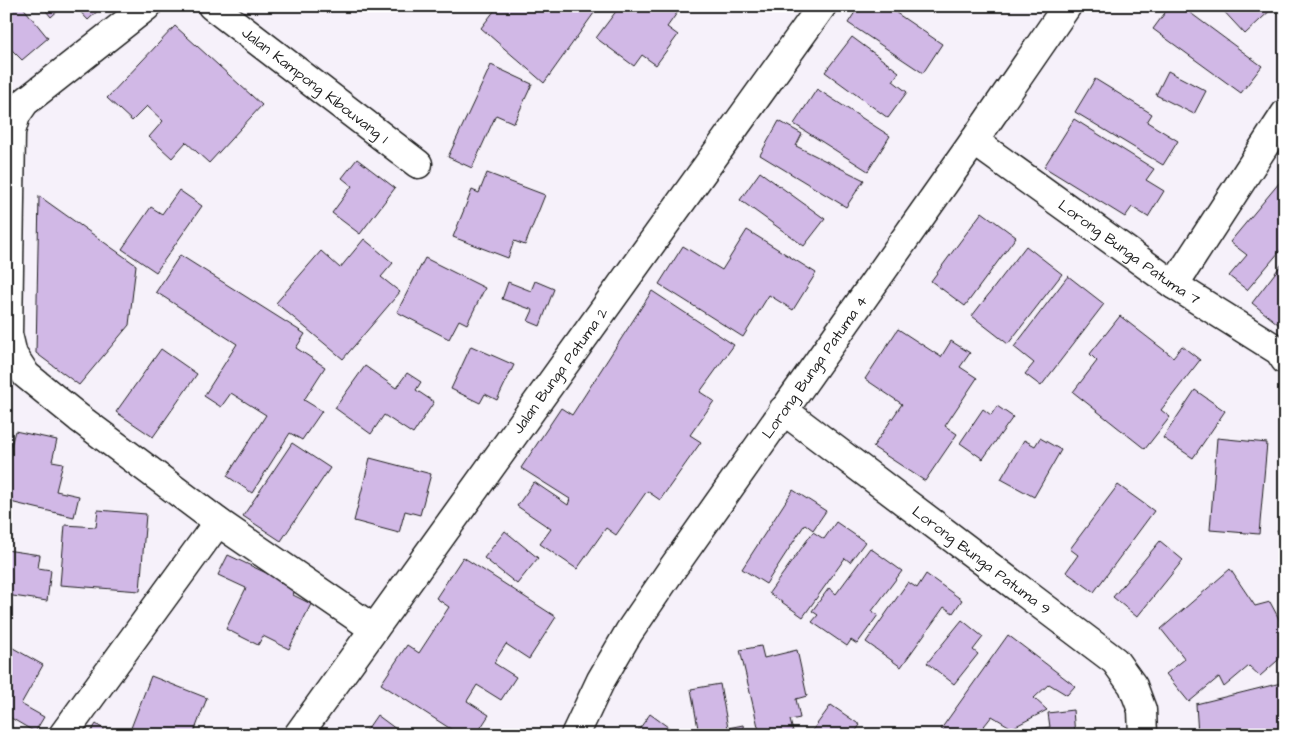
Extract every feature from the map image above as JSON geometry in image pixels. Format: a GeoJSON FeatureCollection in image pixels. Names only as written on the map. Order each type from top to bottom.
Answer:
{"type":"FeatureCollection","features":[{"type":"Feature","properties":{"kind":"street"},"geometry":{"type":"LineString","coordinates":[[147,6],[25,102],[16,115],[11,132],[8,334],[13,355],[26,374],[80,418],[218,522],[374,629]]}},
{"type":"Feature","properties":{"kind":"street","name":"Jalan Kampong Kibouvang 1"},"geometry":{"type":"LineString","coordinates":[[212,6],[418,164]]}},
{"type":"Feature","properties":{"kind":"street","name":"Jalan Bunga Patuma 2"},"geometry":{"type":"LineString","coordinates":[[298,735],[822,6]]}},
{"type":"Feature","properties":{"kind":"street","name":"Lorong Bunga Patuma 4"},"geometry":{"type":"LineString","coordinates":[[575,735],[601,680],[629,632],[1067,6]]}},
{"type":"Feature","properties":{"kind":"street"},"geometry":{"type":"LineString","coordinates":[[1174,285],[1285,114]]}},
{"type":"Feature","properties":{"kind":"street","name":"Lorong Bunga Patuma 7"},"geometry":{"type":"LineString","coordinates":[[974,141],[1174,285],[1279,351],[1285,360]]}},
{"type":"Feature","properties":{"kind":"street","name":"Lorong Bunga Patuma 9"},"geometry":{"type":"LineString","coordinates":[[783,410],[1115,661],[1133,686],[1142,710],[1143,735]]}},
{"type":"Feature","properties":{"kind":"street"},"geometry":{"type":"LineString","coordinates":[[63,735],[218,522]]}},
{"type":"Feature","properties":{"kind":"building"},"geometry":{"type":"Polygon","coordinates":[[[6,6],[22,6],[48,38],[22,60],[6,44],[6,6]]]}},
{"type":"Feature","properties":{"kind":"building"},"geometry":{"type":"Polygon","coordinates":[[[42,6],[63,6],[51,17],[42,6]]]}},
{"type":"Feature","properties":{"kind":"building"},"geometry":{"type":"Polygon","coordinates":[[[75,6],[103,6],[88,20],[75,6]]]}},
{"type":"Feature","properties":{"kind":"building"},"geometry":{"type":"Polygon","coordinates":[[[498,6],[599,6],[544,83],[481,28],[498,6]]]}},
{"type":"Feature","properties":{"kind":"building"},"geometry":{"type":"Polygon","coordinates":[[[620,6],[682,6],[667,27],[678,35],[656,65],[642,55],[634,66],[596,38],[620,6]]]}},
{"type":"Feature","properties":{"kind":"building"},"geometry":{"type":"Polygon","coordinates":[[[859,6],[890,6],[889,8],[942,44],[923,73],[848,23],[859,6]]]}},
{"type":"Feature","properties":{"kind":"building"},"geometry":{"type":"Polygon","coordinates":[[[1170,6],[1181,6],[1262,66],[1241,93],[1153,29],[1170,6]]]}},
{"type":"Feature","properties":{"kind":"building"},"geometry":{"type":"Polygon","coordinates":[[[1219,6],[1275,6],[1245,34],[1219,6]]]}},
{"type":"Feature","properties":{"kind":"building"},"geometry":{"type":"Polygon","coordinates":[[[175,26],[262,105],[209,163],[186,142],[172,158],[149,137],[163,121],[147,106],[132,121],[107,98],[175,26]]]}},
{"type":"Feature","properties":{"kind":"building"},"geometry":{"type":"Polygon","coordinates":[[[852,37],[899,72],[893,81],[907,92],[888,118],[825,72],[852,37]]]}},
{"type":"Feature","properties":{"kind":"building"},"geometry":{"type":"Polygon","coordinates":[[[491,65],[532,84],[514,123],[496,115],[472,168],[448,157],[491,65]]]}},
{"type":"Feature","properties":{"kind":"building"},"geometry":{"type":"Polygon","coordinates":[[[1168,71],[1206,91],[1194,114],[1156,95],[1168,71]]]}},
{"type":"Feature","properties":{"kind":"building"},"geometry":{"type":"Polygon","coordinates":[[[1095,79],[1152,114],[1147,122],[1178,141],[1163,165],[1075,112],[1095,79]]]}},
{"type":"Feature","properties":{"kind":"building"},"geometry":{"type":"Polygon","coordinates":[[[817,89],[890,136],[868,171],[794,124],[817,89]]]}},
{"type":"Feature","properties":{"kind":"building"},"geometry":{"type":"Polygon","coordinates":[[[1074,119],[1154,169],[1146,180],[1164,191],[1148,217],[1132,207],[1125,217],[1044,167],[1074,119]]]}},
{"type":"Feature","properties":{"kind":"building"},"geometry":{"type":"Polygon","coordinates":[[[779,121],[802,134],[796,146],[864,180],[846,207],[760,155],[779,121]]]}},
{"type":"Feature","properties":{"kind":"building"},"geometry":{"type":"Polygon","coordinates":[[[357,159],[395,188],[360,234],[332,213],[352,186],[342,178],[357,159]]]}},
{"type":"Feature","properties":{"kind":"building"},"geometry":{"type":"Polygon","coordinates":[[[760,172],[825,219],[804,246],[740,200],[760,172]]]}},
{"type":"Feature","properties":{"kind":"building"},"geometry":{"type":"Polygon","coordinates":[[[487,173],[545,195],[525,245],[514,241],[508,258],[453,237],[472,190],[479,193],[487,173]]]}},
{"type":"Feature","properties":{"kind":"building"},"geometry":{"type":"Polygon","coordinates":[[[1285,176],[1285,245],[1247,290],[1229,276],[1247,255],[1230,242],[1285,176]]]}},
{"type":"Feature","properties":{"kind":"building"},"geometry":{"type":"Polygon","coordinates":[[[179,190],[202,206],[156,272],[122,249],[151,207],[162,214],[179,190]]]}},
{"type":"Feature","properties":{"kind":"building"},"geometry":{"type":"Polygon","coordinates":[[[39,196],[136,265],[129,325],[79,385],[36,353],[39,196]]]}},
{"type":"Feature","properties":{"kind":"building"},"geometry":{"type":"Polygon","coordinates":[[[982,212],[1016,237],[965,306],[931,281],[982,212]]]}},
{"type":"Feature","properties":{"kind":"building"},"geometry":{"type":"Polygon","coordinates":[[[747,230],[816,273],[793,310],[769,295],[743,337],[659,284],[683,246],[722,270],[747,230]]]}},
{"type":"Feature","properties":{"kind":"building"},"geometry":{"type":"Polygon","coordinates":[[[364,239],[393,263],[381,277],[400,292],[343,359],[276,303],[321,251],[340,268],[364,239]]]}},
{"type":"Feature","properties":{"kind":"building"},"geometry":{"type":"Polygon","coordinates":[[[1026,246],[1062,274],[1008,344],[972,316],[1026,246]]]}},
{"type":"Feature","properties":{"kind":"building"},"geometry":{"type":"Polygon","coordinates":[[[180,255],[305,334],[296,348],[325,367],[304,400],[322,411],[302,440],[290,433],[252,493],[227,476],[266,415],[231,393],[221,407],[204,396],[237,344],[156,292],[180,255]]]}},
{"type":"Feature","properties":{"kind":"building"},"geometry":{"type":"Polygon","coordinates":[[[425,258],[485,288],[467,324],[459,320],[449,339],[397,312],[425,258]]]}},
{"type":"Feature","properties":{"kind":"building"},"geometry":{"type":"Polygon","coordinates":[[[1285,260],[1285,326],[1283,328],[1252,303],[1285,260]]]}},
{"type":"Feature","properties":{"kind":"building"},"geometry":{"type":"Polygon","coordinates":[[[1068,276],[1104,304],[1041,386],[1025,374],[1034,363],[1014,347],[1068,276]]]}},
{"type":"Feature","properties":{"kind":"building"},"geometry":{"type":"Polygon","coordinates":[[[535,281],[554,289],[540,326],[528,321],[533,310],[502,299],[508,282],[531,291],[535,281]]]}},
{"type":"Feature","properties":{"kind":"building"},"geometry":{"type":"Polygon","coordinates":[[[652,291],[734,345],[700,392],[714,401],[690,435],[701,442],[660,500],[647,491],[616,535],[606,528],[577,569],[540,544],[551,529],[517,506],[534,482],[568,505],[570,499],[521,468],[561,408],[572,415],[652,291]]]}},
{"type":"Feature","properties":{"kind":"building"},"geometry":{"type":"Polygon","coordinates":[[[1120,316],[1173,357],[1182,346],[1200,360],[1161,410],[1170,417],[1145,449],[1073,392],[1097,361],[1090,354],[1120,316]]]}},
{"type":"Feature","properties":{"kind":"building"},"geometry":{"type":"Polygon","coordinates":[[[898,329],[941,357],[951,341],[970,353],[960,367],[977,378],[945,426],[957,434],[925,481],[873,447],[902,404],[865,379],[898,329]]]}},
{"type":"Feature","properties":{"kind":"building"},"geometry":{"type":"Polygon","coordinates":[[[471,346],[514,365],[497,400],[485,394],[480,403],[451,389],[471,346]]]}},
{"type":"Feature","properties":{"kind":"building"},"geometry":{"type":"Polygon","coordinates":[[[161,349],[197,374],[153,437],[116,412],[161,349]]]}},
{"type":"Feature","properties":{"kind":"building"},"geometry":{"type":"Polygon","coordinates":[[[365,366],[396,388],[407,373],[421,382],[416,390],[434,402],[413,434],[384,415],[371,434],[335,408],[365,366]]]}},
{"type":"Feature","properties":{"kind":"building"},"geometry":{"type":"Polygon","coordinates":[[[1195,390],[1225,411],[1193,458],[1163,438],[1195,390]]]}},
{"type":"Feature","properties":{"kind":"building"},"geometry":{"type":"Polygon","coordinates":[[[997,406],[1013,417],[983,459],[960,443],[983,409],[991,415],[997,406]]]}},
{"type":"Feature","properties":{"kind":"building"},"geometry":{"type":"Polygon","coordinates":[[[15,431],[57,440],[52,461],[63,463],[56,491],[79,496],[74,517],[6,501],[6,463],[15,431]]]}},
{"type":"Feature","properties":{"kind":"building"},"geometry":{"type":"Polygon","coordinates":[[[1040,438],[1061,450],[1034,497],[1001,479],[1024,440],[1035,446],[1040,438]]]}},
{"type":"Feature","properties":{"kind":"building"},"geometry":{"type":"Polygon","coordinates":[[[1217,438],[1267,443],[1259,534],[1210,530],[1217,438]]]}},
{"type":"Feature","properties":{"kind":"building"},"geometry":{"type":"Polygon","coordinates":[[[292,443],[330,468],[281,541],[243,516],[292,443]]]}},
{"type":"Feature","properties":{"kind":"building"},"geometry":{"type":"Polygon","coordinates":[[[370,458],[431,474],[420,515],[405,511],[399,533],[354,521],[370,458]]]}},
{"type":"Feature","properties":{"kind":"building"},"geometry":{"type":"Polygon","coordinates":[[[1118,485],[1154,511],[1094,592],[1066,572],[1078,555],[1070,549],[1118,485]]]}},
{"type":"Feature","properties":{"kind":"building"},"geometry":{"type":"Polygon","coordinates":[[[793,490],[826,511],[813,530],[805,524],[766,584],[742,569],[793,490]]]}},
{"type":"Feature","properties":{"kind":"building"},"geometry":{"type":"Polygon","coordinates":[[[98,510],[146,514],[140,591],[60,585],[65,525],[96,527],[98,510]]]}},
{"type":"Feature","properties":{"kind":"building"},"geometry":{"type":"Polygon","coordinates":[[[836,522],[865,542],[850,562],[845,558],[803,617],[769,593],[813,532],[824,539],[836,522]]]}},
{"type":"Feature","properties":{"kind":"building"},"geometry":{"type":"Polygon","coordinates":[[[1285,527],[1285,551],[1277,530],[1285,527]]]}},
{"type":"Feature","properties":{"kind":"building"},"geometry":{"type":"Polygon","coordinates":[[[505,531],[538,558],[517,584],[484,558],[505,531]]]}},
{"type":"Feature","properties":{"kind":"building"},"geometry":{"type":"Polygon","coordinates":[[[1160,541],[1183,560],[1137,617],[1113,597],[1160,541]]]}},
{"type":"Feature","properties":{"kind":"building"},"geometry":{"type":"Polygon","coordinates":[[[870,548],[902,571],[872,611],[878,615],[857,644],[851,640],[847,646],[812,622],[818,615],[812,611],[829,588],[836,594],[870,548]]]}},
{"type":"Feature","properties":{"kind":"building"},"geometry":{"type":"Polygon","coordinates":[[[6,550],[40,555],[38,568],[51,570],[47,601],[6,595],[6,550]]]}},
{"type":"Feature","properties":{"kind":"building"},"geometry":{"type":"Polygon","coordinates":[[[228,555],[296,587],[293,595],[311,604],[289,649],[263,636],[258,645],[226,629],[246,588],[218,575],[228,555]]]}},
{"type":"Feature","properties":{"kind":"building"},"geometry":{"type":"Polygon","coordinates":[[[463,557],[556,617],[529,659],[506,644],[494,663],[516,677],[501,700],[477,685],[467,701],[489,715],[476,735],[460,735],[381,684],[407,645],[419,653],[449,607],[436,598],[463,557]]]}},
{"type":"Feature","properties":{"kind":"building"},"geometry":{"type":"Polygon","coordinates":[[[1230,569],[1255,606],[1270,602],[1285,630],[1285,654],[1260,676],[1249,666],[1224,687],[1219,677],[1189,702],[1166,674],[1185,659],[1161,629],[1230,569]]]}},
{"type":"Feature","properties":{"kind":"building"},"geometry":{"type":"Polygon","coordinates":[[[926,574],[962,600],[953,613],[944,607],[901,667],[866,642],[908,582],[917,588],[926,574]]]}},
{"type":"Feature","properties":{"kind":"building"},"geometry":{"type":"Polygon","coordinates":[[[962,620],[983,637],[973,650],[978,654],[954,684],[927,663],[962,620]]]}},
{"type":"Feature","properties":{"kind":"building"},"geometry":{"type":"Polygon","coordinates":[[[1008,635],[1075,686],[1067,695],[1049,684],[1034,698],[1047,710],[1012,728],[992,716],[977,735],[953,735],[941,729],[1008,635]]]}},
{"type":"Feature","properties":{"kind":"building"},"geometry":{"type":"Polygon","coordinates":[[[6,644],[43,665],[21,704],[44,717],[35,732],[6,715],[6,644]]]}},
{"type":"Feature","properties":{"kind":"building"},"geometry":{"type":"Polygon","coordinates":[[[761,646],[764,658],[797,650],[807,696],[796,699],[800,718],[790,720],[794,735],[760,735],[740,650],[761,646]]]}},
{"type":"Feature","properties":{"kind":"building"},"geometry":{"type":"Polygon","coordinates":[[[151,676],[207,698],[193,735],[148,735],[131,728],[151,676]]]}},
{"type":"Feature","properties":{"kind":"building"},"geometry":{"type":"Polygon","coordinates":[[[1285,682],[1285,735],[1198,735],[1196,704],[1285,682]]]}},
{"type":"Feature","properties":{"kind":"building"},"geometry":{"type":"Polygon","coordinates":[[[720,684],[728,728],[743,725],[745,735],[716,735],[716,731],[699,734],[691,689],[720,684]]]}},
{"type":"Feature","properties":{"kind":"building"},"geometry":{"type":"Polygon","coordinates":[[[831,705],[860,725],[853,735],[809,735],[831,705]]]}},
{"type":"Feature","properties":{"kind":"building"},"geometry":{"type":"Polygon","coordinates":[[[1073,710],[1075,735],[1028,735],[1028,730],[1050,727],[1048,713],[1073,710]]]}},
{"type":"Feature","properties":{"kind":"building"},"geometry":{"type":"Polygon","coordinates":[[[650,714],[679,735],[635,735],[650,714]]]}},
{"type":"Feature","properties":{"kind":"building"},"geometry":{"type":"Polygon","coordinates":[[[377,715],[404,735],[371,735],[366,731],[377,715]]]}},
{"type":"Feature","properties":{"kind":"building"},"geometry":{"type":"Polygon","coordinates":[[[96,724],[112,735],[89,735],[96,724]]]}}]}
